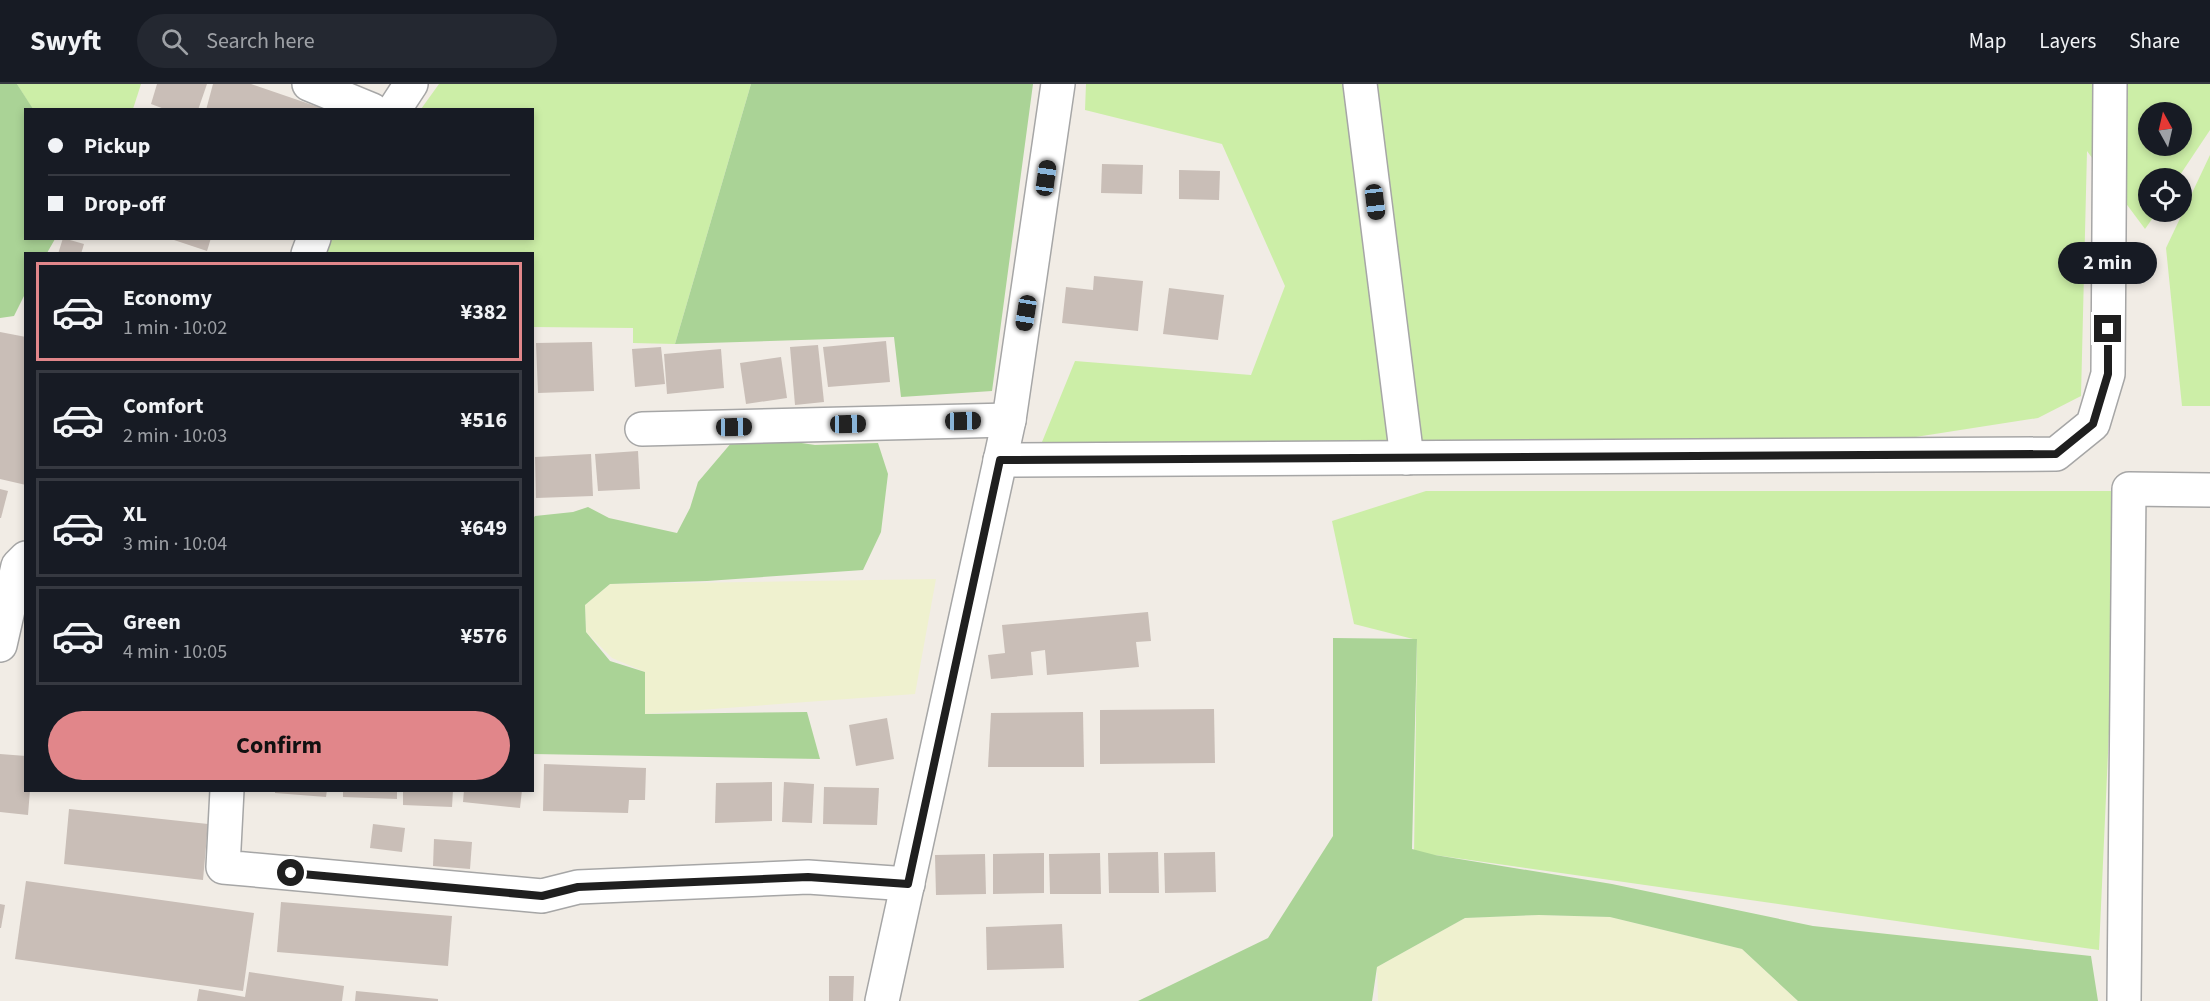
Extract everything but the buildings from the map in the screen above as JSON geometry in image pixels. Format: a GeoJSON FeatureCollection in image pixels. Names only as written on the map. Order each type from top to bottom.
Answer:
{"type":"FeatureCollection","features":[{"type":"Feature","properties":{"kind":"street"},"geometry":{"type":"LineString","coordinates":[[309,84],[367,108]]}},
{"type":"Feature","properties":{"kind":"street"},"geometry":{"type":"LineString","coordinates":[[395,108],[411,84]]}},
{"type":"Feature","properties":{"kind":"street"},"geometry":{"type":"LineString","coordinates":[[882,1001],[1009,420],[1036,249],[1058,84]]}},
{"type":"Feature","properties":{"kind":"street"},"geometry":{"type":"LineString","coordinates":[[1360,84],[1407,458]]}},
{"type":"Feature","properties":{"kind":"street"},"geometry":{"type":"LineString","coordinates":[[1000,460],[2056,454],[2093,424],[2108,374],[2110,84]]}},
{"type":"Feature","properties":{"kind":"street"},"geometry":{"type":"LineString","coordinates":[[642,429],[1009,420]]}},
{"type":"Feature","properties":{"kind":"street"},"geometry":{"type":"LineString","coordinates":[[2124,1001],[2129,489],[2210,490]]}},
{"type":"Feature","properties":{"kind":"street"},"geometry":{"type":"LineString","coordinates":[[0,645],[18,566],[24,560]]}},
{"type":"Feature","properties":{"kind":"street"},"geometry":{"type":"LineString","coordinates":[[227,792],[223,867],[542,896],[578,887],[808,877],[908,884]]}},
{"type":"Feature","properties":{"kind":"green space"},"geometry":{"type":"Polygon","coordinates":[[[0,84],[17,84],[32,108],[24,108],[24,240],[54,240],[48,252],[24,252],[24,296],[14,316],[0,318],[0,84]]]}},
{"type":"Feature","properties":{"kind":"green space"},"geometry":{"type":"Polygon","coordinates":[[[17,84],[141,84],[133,108],[32,108],[17,84]]]}},
{"type":"Feature","properties":{"kind":"green space"},"geometry":{"type":"Polygon","coordinates":[[[439,84],[751,84],[675,344],[633,343],[633,328],[534,327],[534,252],[323,252],[331,240],[534,240],[534,108],[422,108],[439,84]]]}},
{"type":"Feature","properties":{"kind":"green space"},"geometry":{"type":"Polygon","coordinates":[[[751,84],[1033,84],[992,391],[901,397],[894,337],[675,344],[751,84]]]}},
{"type":"Feature","properties":{"kind":"green space"},"geometry":{"type":"Polygon","coordinates":[[[1086,84],[2210,84],[2210,130],[2185,168],[2138,168],[2138,220],[2087,151],[2081,396],[2038,418],[1877,443],[1042,442],[1075,361],[1251,375],[1285,286],[1222,144],[1085,110],[1086,84]]]}},
{"type":"Feature","properties":{"kind":"green space"},"geometry":{"type":"Polygon","coordinates":[[[2210,155],[2210,406],[2182,406],[2166,248],[2178,222],[2192,222],[2192,193],[2210,155]]]}},
{"type":"Feature","properties":{"kind":"green space"},"geometry":{"type":"Polygon","coordinates":[[[2140,222],[2150,222],[2145,229],[2140,222]]]}},
{"type":"Feature","properties":{"kind":"green space"},"geometry":{"type":"Polygon","coordinates":[[[775,439],[815,445],[878,443],[888,474],[881,532],[863,570],[707,581],[610,584],[585,605],[586,632],[610,661],[645,672],[645,714],[807,712],[820,759],[534,754],[534,517],[573,512],[588,507],[609,518],[677,533],[690,508],[698,482],[732,442],[775,439]]]}},
{"type":"Feature","properties":{"kind":"green space"},"geometry":{"type":"Polygon","coordinates":[[[1426,491],[2120,491],[2099,950],[1435,855],[1414,855],[1417,640],[1354,624],[1332,521],[1426,491]]]}},
{"type":"Feature","properties":{"kind":"green space"},"geometry":{"type":"Polygon","coordinates":[[[936,579],[915,694],[645,714],[645,672],[612,658],[586,632],[585,605],[610,584],[936,579]]]}},
{"type":"Feature","properties":{"kind":"green space"},"geometry":{"type":"Polygon","coordinates":[[[1333,638],[1417,639],[1412,849],[1435,855],[1612,884],[1813,926],[2091,956],[2098,1001],[1798,1001],[1742,949],[1610,917],[1539,915],[1465,918],[1377,967],[1372,1001],[1138,1001],[1268,938],[1333,836],[1333,638]]]}},
{"type":"Feature","properties":{"kind":"green space"},"geometry":{"type":"Polygon","coordinates":[[[1539,915],[1610,917],[1742,949],[1798,1001],[1378,1001],[1377,967],[1465,918],[1539,915]]]}},
{"type":"Feature","properties":{"kind":"route"},"geometry":{"type":"LineString","coordinates":[[291,873],[542,896],[578,887],[808,877],[908,884],[1000,460],[2056,454],[2093,424],[2108,374],[2108,329]]}}]}
